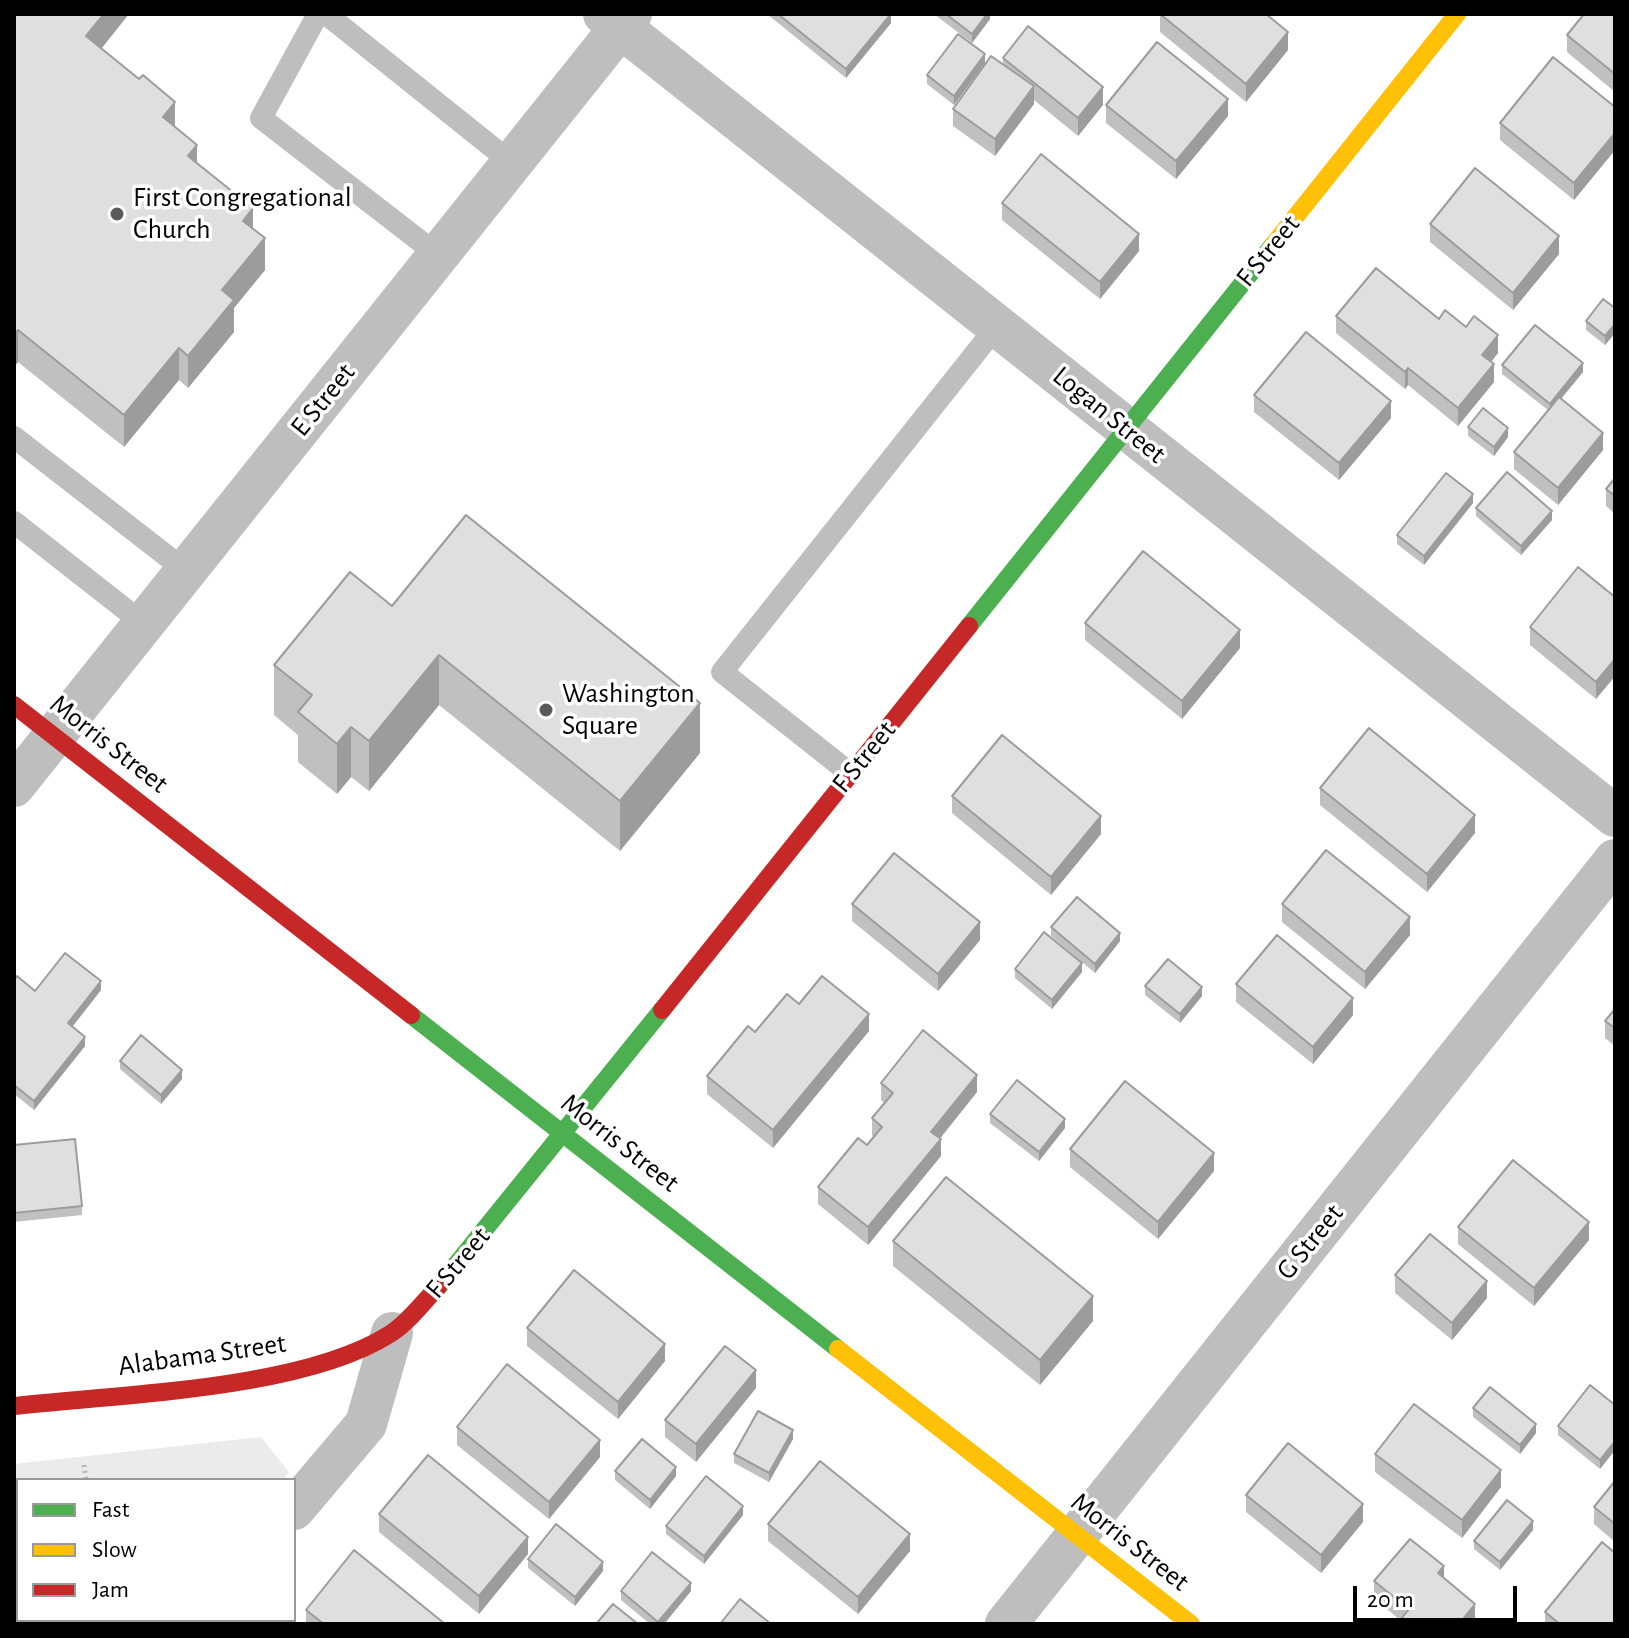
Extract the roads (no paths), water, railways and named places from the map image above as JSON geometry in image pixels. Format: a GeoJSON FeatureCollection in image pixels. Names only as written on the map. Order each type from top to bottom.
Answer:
{"type":"FeatureCollection","features":[{"type":"Feature","properties":{"kind":"street","name":"F Street"},"geometry":{"type":"LineString","coordinates":[[392,1333],[416,1313],[452,1273],[1457,14]]}},
{"type":"Feature","properties":{"kind":"street","name":"E Street"},"geometry":{"type":"LineString","coordinates":[[14,786],[512,163],[619,18]]}},
{"type":"Feature","properties":{"kind":"street","name":"Logan Street"},"geometry":{"type":"LineString","coordinates":[[619,18],[997,326],[1615,816]]}},
{"type":"Feature","properties":{"kind":"street","name":"Morris Street"},"geometry":{"type":"LineString","coordinates":[[14,705],[1191,1624]]}},
{"type":"Feature","properties":{"kind":"street","name":"G Street"},"geometry":{"type":"LineString","coordinates":[[1006,1624],[1615,860]]}},
{"type":"Feature","properties":{"kind":"street","name":"Alabama Street"},"geometry":{"type":"LineString","coordinates":[[14,1406],[213,1384],[303,1369],[368,1348],[392,1333]]}},
{"type":"Feature","properties":{"kind":"street"},"geometry":{"type":"LineString","coordinates":[[296,1507],[366,1424],[392,1333]]}},
{"type":"Feature","properties":{"kind":"lane"},"geometry":{"type":"LineString","coordinates":[[318,14],[261,118],[438,255]]}},
{"type":"Feature","properties":{"kind":"lane"},"geometry":{"type":"LineString","coordinates":[[326,14],[512,163]]}},
{"type":"Feature","properties":{"kind":"lane"},"geometry":{"type":"LineString","coordinates":[[851,774],[722,672],[997,326]]}},
{"type":"Feature","properties":{"kind":"lane"},"geometry":{"type":"LineString","coordinates":[[14,437],[186,571]]}},
{"type":"Feature","properties":{"kind":"lane"},"geometry":{"type":"LineString","coordinates":[[14,522],[144,624]]}},
{"type":"Feature","properties":{"kind":"place","name":"First Congregational Church"},"geometry":{"type":"Point","coordinates":[117,214]}},
{"type":"Feature","properties":{"kind":"place","name":"Washington Square"},"geometry":{"type":"Point","coordinates":[546,710]}}]}
